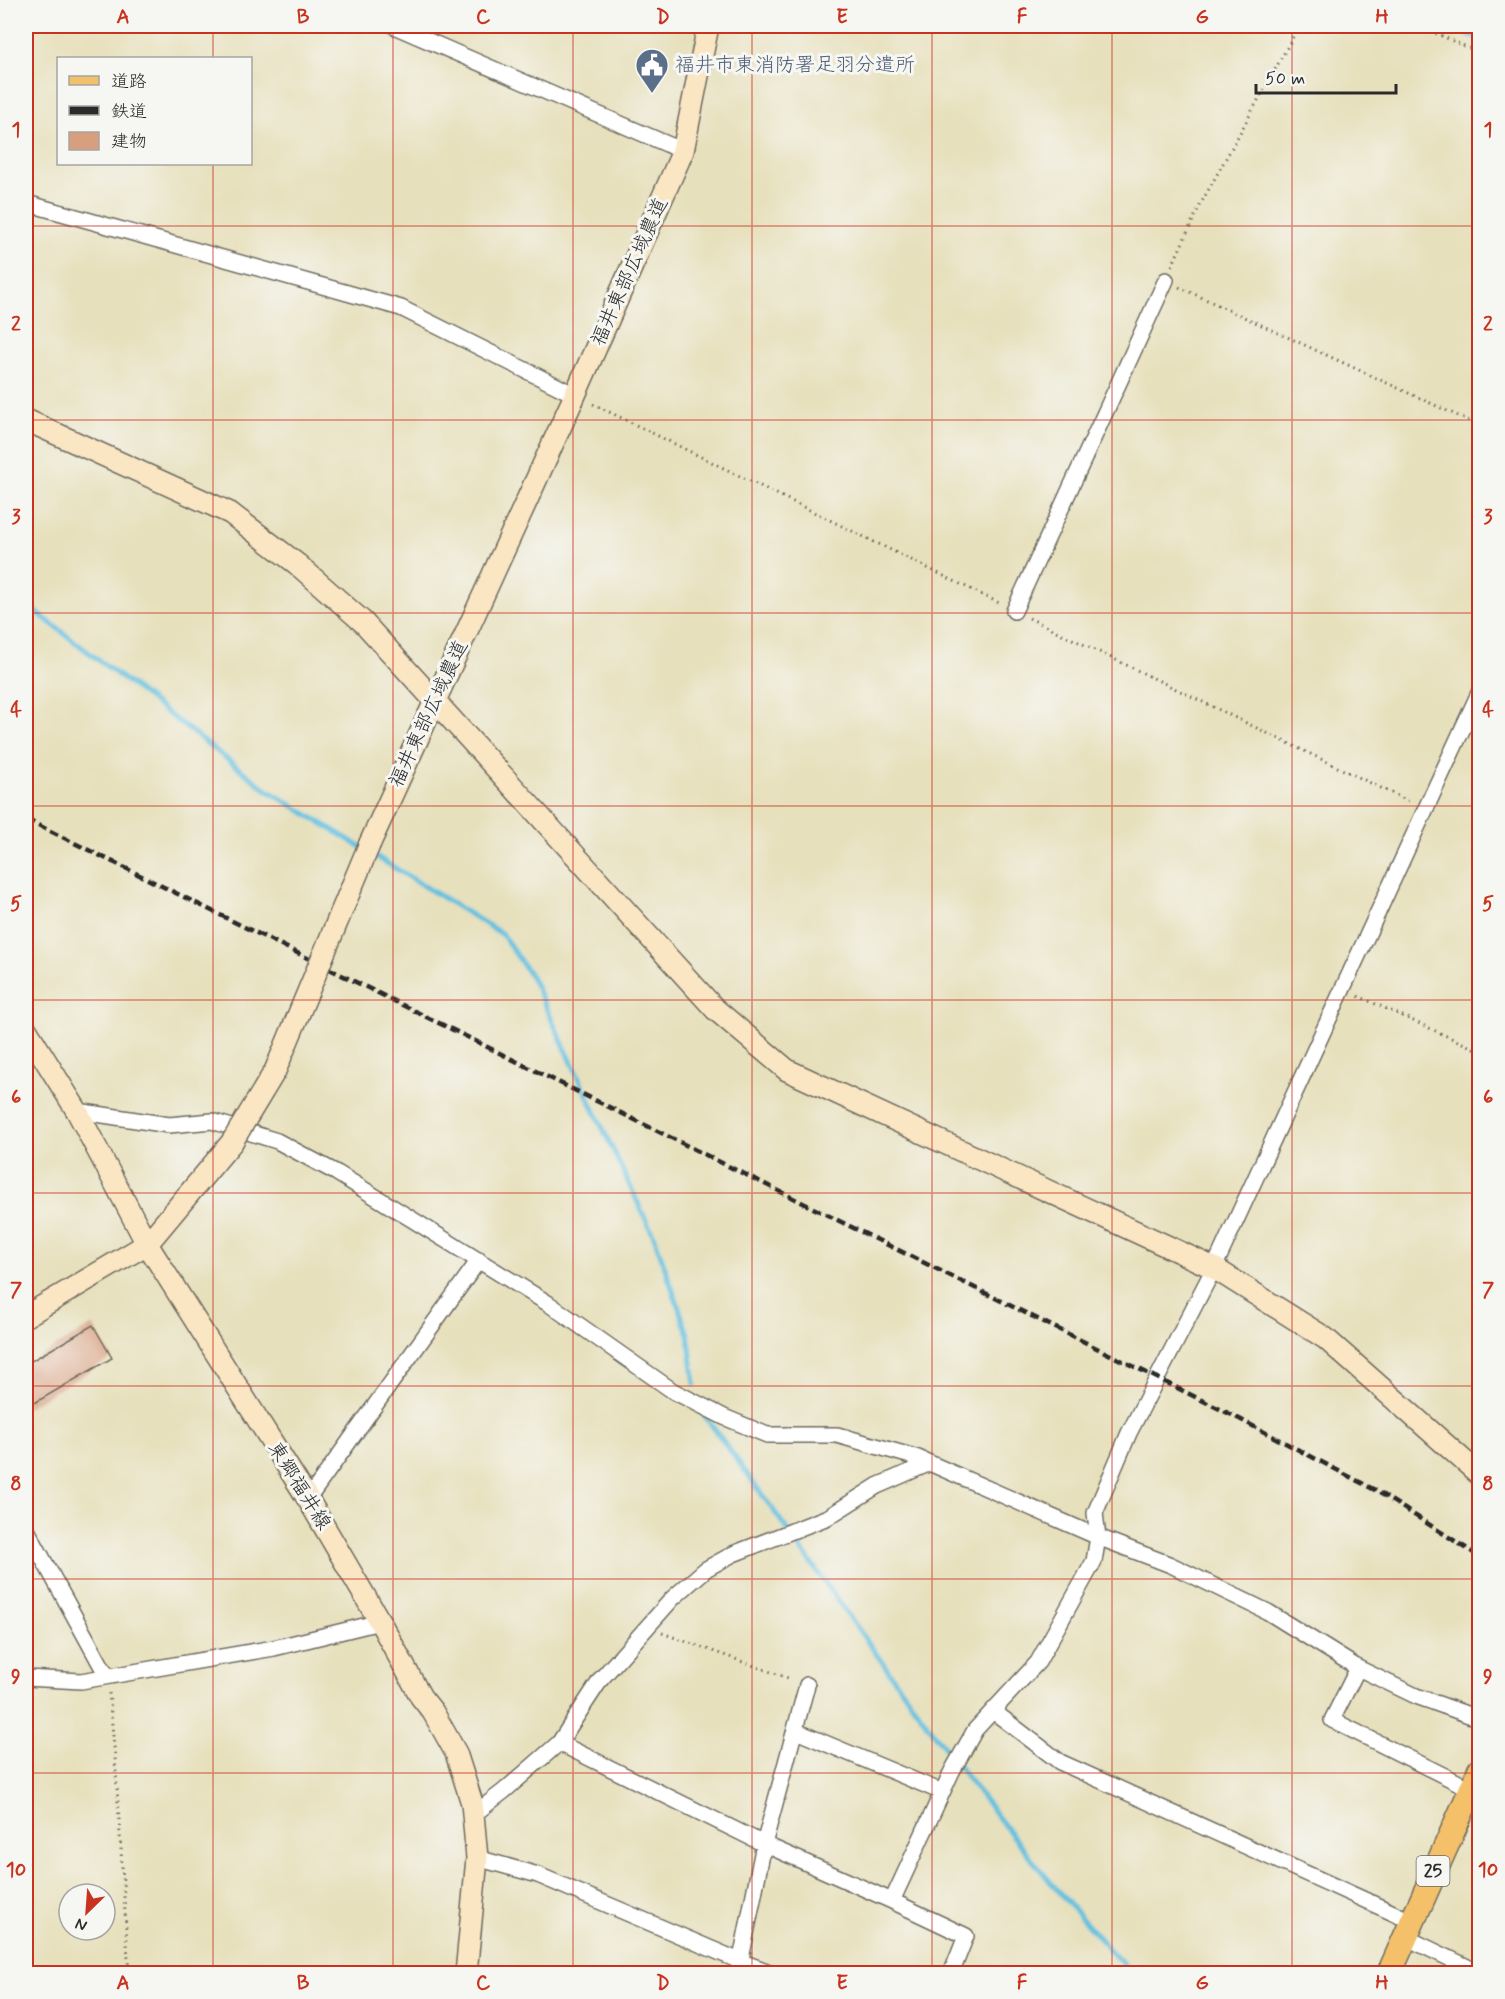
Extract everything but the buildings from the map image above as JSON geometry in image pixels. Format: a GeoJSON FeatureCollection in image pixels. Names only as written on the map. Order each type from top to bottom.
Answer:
{"type":"FeatureCollection","features":[{"type":"Feature","properties":{"kind":"main road","name":"25"},"geometry":{"type":"LineString","coordinates":[[1389,1974],[1475,1780]]}},
{"type":"Feature","properties":{"kind":"street"},"geometry":{"type":"LineString","coordinates":[[394,26],[683,151]]}},
{"type":"Feature","properties":{"kind":"street","name":"福井東部広域農道"},"geometry":{"type":"LineString","coordinates":[[26,1316],[147,1244],[232,1142],[275,1071],[370,843],[575,395],[683,151],[708,26]]}},
{"type":"Feature","properties":{"kind":"street"},"geometry":{"type":"LineString","coordinates":[[26,203],[401,308],[575,395]]}},
{"type":"Feature","properties":{"kind":"street"},"geometry":{"type":"LineString","coordinates":[[1014,610],[1166,280]]}},
{"type":"Feature","properties":{"kind":"street"},"geometry":{"type":"LineString","coordinates":[[26,420],[230,513],[297,564],[363,622],[715,1009],[788,1070],[1214,1268],[1326,1338],[1479,1475]]}},
{"type":"Feature","properties":{"kind":"street"},"geometry":{"type":"LineString","coordinates":[[892,1900],[942,1792],[975,1730],[1038,1662],[1094,1561],[1098,1537],[1095,1513],[1121,1453],[1214,1268],[1479,691]]}},
{"type":"Feature","properties":{"kind":"street","name":"東郷福井線"},"geometry":{"type":"LineString","coordinates":[[26,1029],[77,1111],[147,1244],[308,1499],[456,1754],[472,1803],[477,1858],[466,1974]]}},
{"type":"Feature","properties":{"kind":"street"},"geometry":{"type":"LineString","coordinates":[[77,1111],[169,1125],[212,1121],[277,1141],[337,1173],[479,1260],[549,1304],[673,1391],[724,1417],[767,1435],[837,1435],[930,1463],[1098,1537],[1171,1565],[1268,1612],[1358,1668],[1416,1696],[1479,1719]]}},
{"type":"Feature","properties":{"kind":"street"},"geometry":{"type":"LineString","coordinates":[[308,1499],[479,1260]]}},
{"type":"Feature","properties":{"kind":"street"},"geometry":{"type":"LineString","coordinates":[[473,1815],[559,1743],[601,1679],[673,1598],[706,1569],[733,1554],[828,1517],[877,1486],[930,1463]]}},
{"type":"Feature","properties":{"kind":"street"},"geometry":{"type":"LineString","coordinates":[[26,1528],[107,1676]]}},
{"type":"Feature","properties":{"kind":"street"},"geometry":{"type":"LineString","coordinates":[[26,1678],[81,1681],[274,1648],[380,1622]]}},
{"type":"Feature","properties":{"kind":"street"},"geometry":{"type":"LineString","coordinates":[[1358,1668],[1332,1720],[1475,1780]]}},
{"type":"Feature","properties":{"kind":"street"},"geometry":{"type":"LineString","coordinates":[[740,1968],[764,1844],[807,1685]]}},
{"type":"Feature","properties":{"kind":"street"},"geometry":{"type":"LineString","coordinates":[[993,1711],[1060,1762],[1408,1929],[1479,1973]]}},
{"type":"Feature","properties":{"kind":"street"},"geometry":{"type":"LineString","coordinates":[[796,1731],[942,1792]]}},
{"type":"Feature","properties":{"kind":"street"},"geometry":{"type":"LineString","coordinates":[[559,1743],[764,1844],[892,1900],[966,1936],[951,1974]]}},
{"type":"Feature","properties":{"kind":"street"},"geometry":{"type":"LineString","coordinates":[[477,1858],[538,1875],[740,1968],[775,1974]]}},
{"type":"Feature","properties":{"kind":"path"},"geometry":{"type":"LineString","coordinates":[[1299,26],[1199,207],[1166,280],[1479,426]]}},
{"type":"Feature","properties":{"kind":"path"},"geometry":{"type":"LineString","coordinates":[[1419,26],[1479,53]]}},
{"type":"Feature","properties":{"kind":"path"},"geometry":{"type":"LineString","coordinates":[[1343,989],[1479,1051]]}},
{"type":"Feature","properties":{"kind":"path"},"geometry":{"type":"LineString","coordinates":[[648,1628],[807,1685]]}},
{"type":"Feature","properties":{"kind":"path"},"geometry":{"type":"LineString","coordinates":[[107,1676],[115,1757],[129,1974]]}},
{"type":"Feature","properties":{"kind":"waterway"},"geometry":{"type":"LineString","coordinates":[[1447,26],[1480,39]]}},
{"type":"Feature","properties":{"kind":"waterway"},"geometry":{"type":"LineString","coordinates":[[26,604],[267,790],[364,849]]}},
{"type":"Feature","properties":{"kind":"waterway"},"geometry":{"type":"LineString","coordinates":[[372,854],[502,934],[532,978],[655,1239],[688,1334],[695,1384]]}},
{"type":"Feature","properties":{"kind":"waterway"},"geometry":{"type":"LineString","coordinates":[[701,1411],[962,1770],[1016,1840],[1132,1974]]}},
{"type":"Feature","properties":{"kind":"railway"},"geometry":{"type":"LineString","coordinates":[[26,819],[1232,1415],[1375,1490],[1480,1557]]}},
{"type":"Feature","properties":{"kind":"place","name":"福井市東消防署足羽分遣所"},"geometry":{"type":"Point","coordinates":[652,94]}}]}
